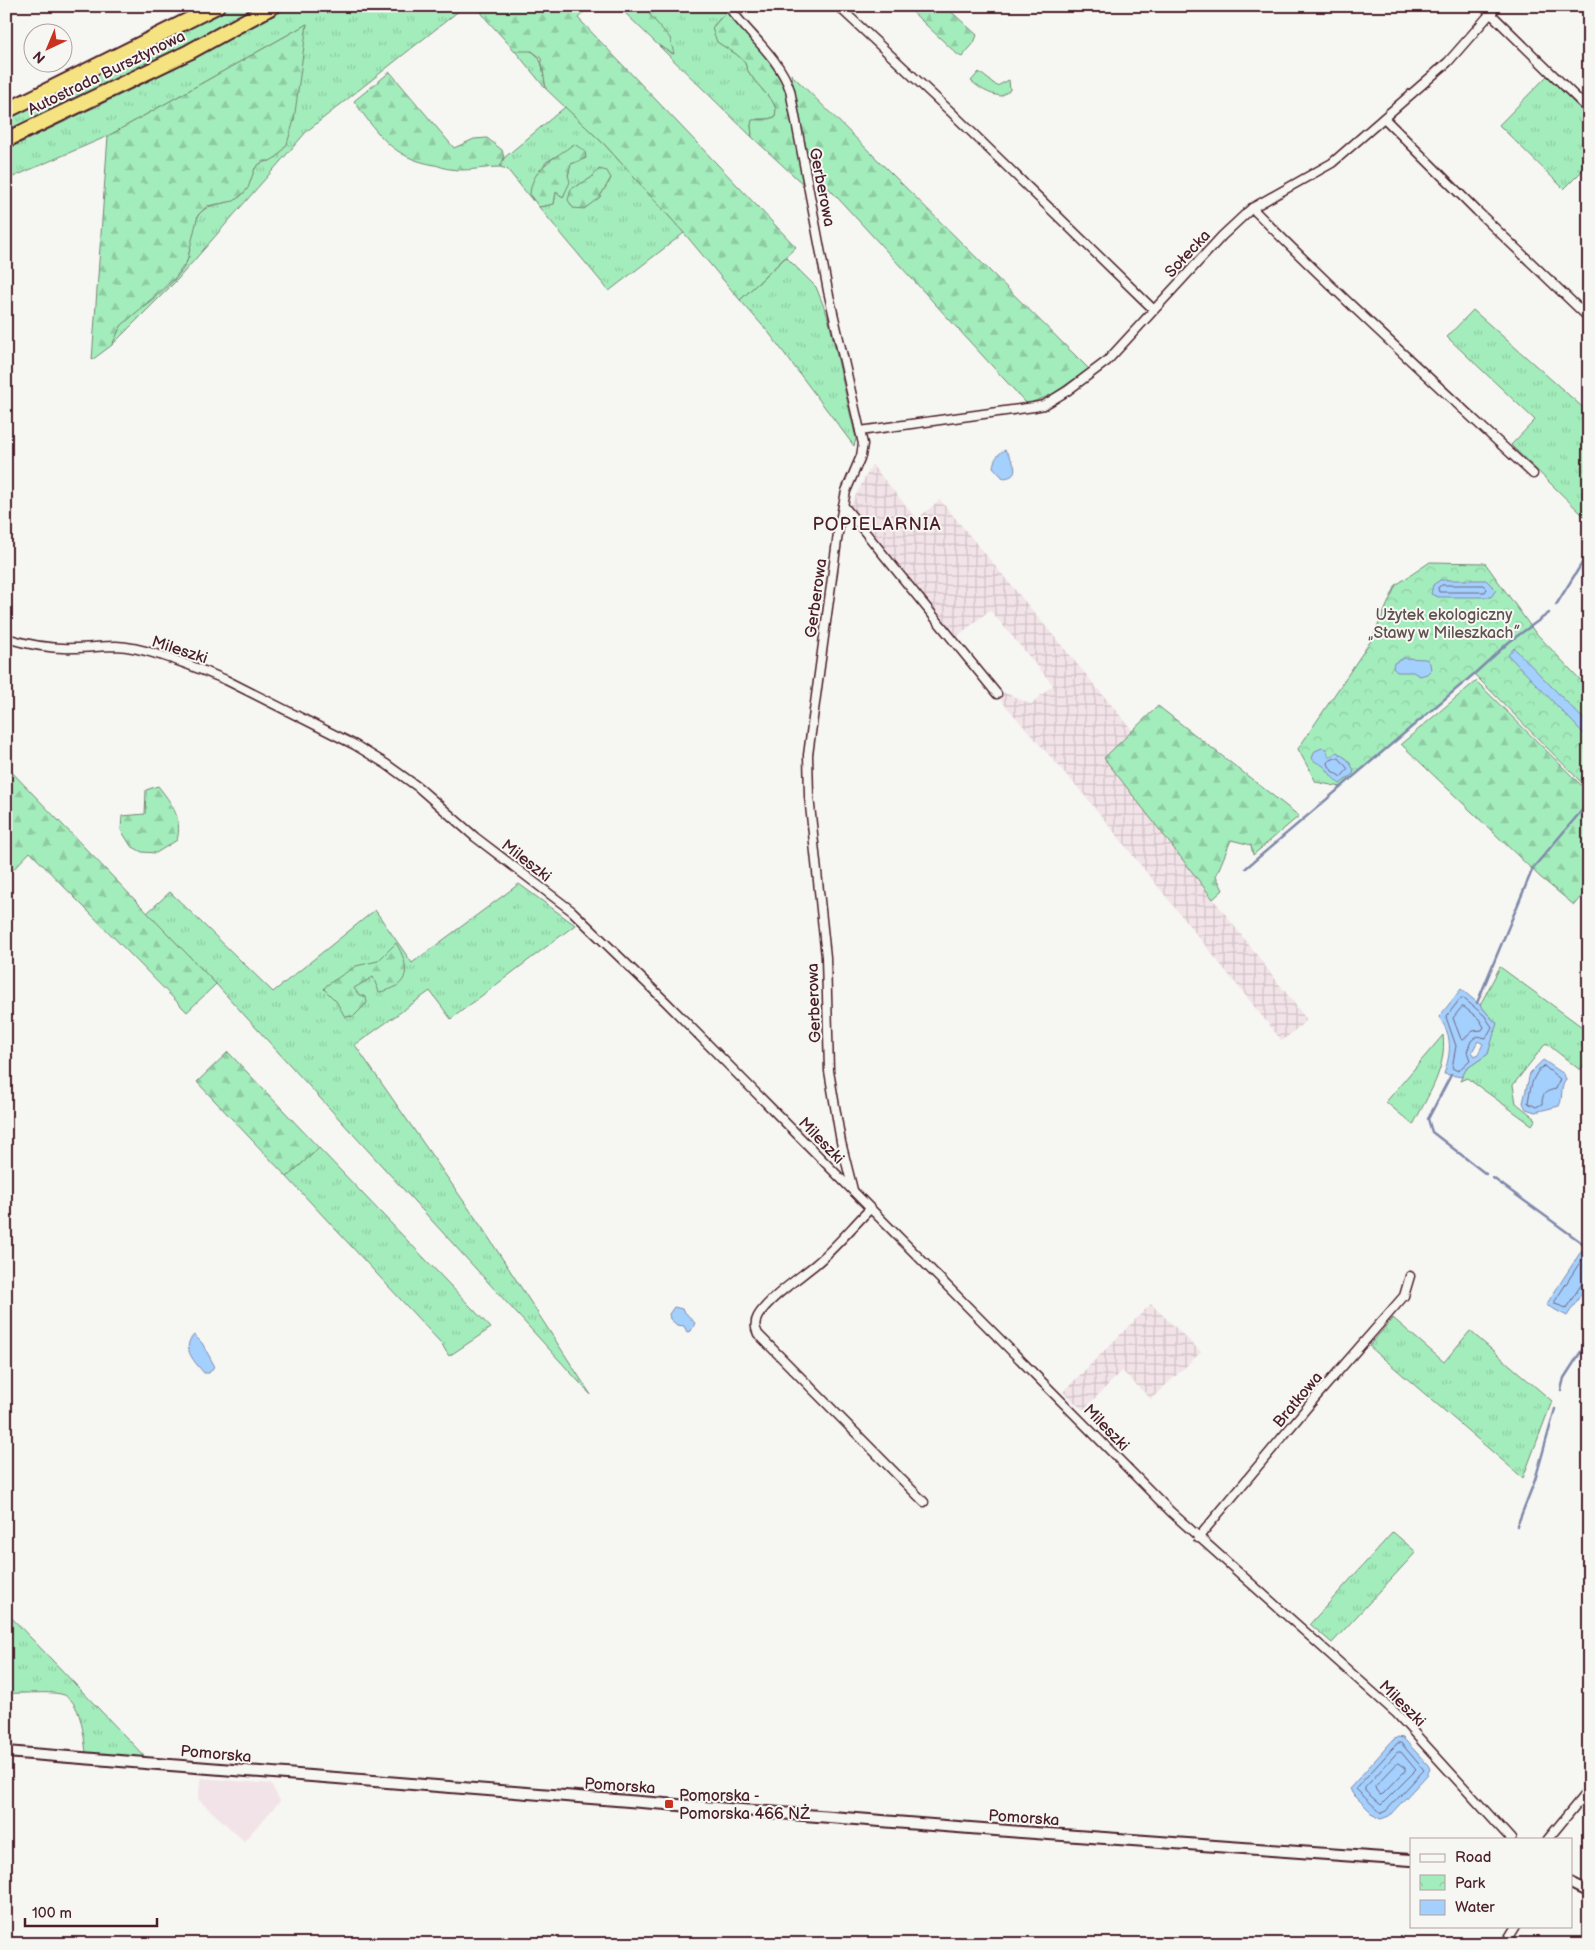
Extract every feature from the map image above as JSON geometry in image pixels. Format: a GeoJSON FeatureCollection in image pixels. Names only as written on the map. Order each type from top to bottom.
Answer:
{"type":"FeatureCollection","features":[{"type":"Feature","properties":{"kind":"highway","name":"Autostrada Bursztynowa"},"geometry":{"type":"LineString","coordinates":[[6,112],[217,6]]}},
{"type":"Feature","properties":{"kind":"highway","name":"Autostrada Bursztynowa"},"geometry":{"type":"LineString","coordinates":[[6,140],[189,52],[273,6]]}},
{"type":"Feature","properties":{"kind":"street","name":"Gerberowa"},"geometry":{"type":"LineString","coordinates":[[728,6],[786,77],[828,291],[863,444],[861,456],[846,491],[838,535],[808,756],[808,788],[826,957],[829,1071],[841,1142],[853,1192]]}},
{"type":"Feature","properties":{"kind":"street"},"geometry":{"type":"LineString","coordinates":[[838,6],[1153,309]]}},
{"type":"Feature","properties":{"kind":"street"},"geometry":{"type":"LineString","coordinates":[[1483,6],[1589,110]]}},
{"type":"Feature","properties":{"kind":"street","name":"Sołecka"},"geometry":{"type":"LineString","coordinates":[[860,431],[1044,405],[1067,391],[1107,361],[1222,236],[1252,208],[1332,163],[1448,62],[1497,6]]}},
{"type":"Feature","properties":{"kind":"street"},"geometry":{"type":"LineString","coordinates":[[1384,118],[1477,211],[1589,318]]}},
{"type":"Feature","properties":{"kind":"street"},"geometry":{"type":"LineString","coordinates":[[1252,208],[1301,258],[1533,474]]}},
{"type":"Feature","properties":{"kind":"street"},"geometry":{"type":"LineString","coordinates":[[844,505],[997,694]]}},
{"type":"Feature","properties":{"kind":"street","name":"Mileszki"},"geometry":{"type":"LineString","coordinates":[[6,638],[44,647],[117,646],[139,650],[196,668],[239,687],[355,745],[386,764],[418,788],[475,837],[572,911],[673,1008],[853,1192],[1198,1538],[1383,1701],[1510,1838]]}},
{"type":"Feature","properties":{"kind":"street"},"geometry":{"type":"LineString","coordinates":[[870,1209],[826,1255],[797,1277],[762,1311],[758,1317],[755,1329],[924,1502]]}},
{"type":"Feature","properties":{"kind":"street","name":"Bratkowa"},"geometry":{"type":"LineString","coordinates":[[1198,1538],[1315,1398],[1404,1296],[1410,1276]]}},
{"type":"Feature","properties":{"kind":"street","name":"Pomorska"},"geometry":{"type":"LineString","coordinates":[[6,1752],[1021,1832],[1410,1860]]}},
{"type":"Feature","properties":{"kind":"street"},"geometry":{"type":"LineString","coordinates":[[1549,1838],[1589,1789]]}},
{"type":"Feature","properties":{"kind":"street"},"geometry":{"type":"LineString","coordinates":[[1572,1884],[1589,1892]]}},
{"type":"Feature","properties":{"kind":"street"},"geometry":{"type":"LineString","coordinates":[[1505,1944],[1515,1928]]}},
{"type":"Feature","properties":{"kind":"shaded area"},"geometry":{"type":"Polygon","coordinates":[[[872,465],[917,519],[940,500],[1133,731],[1104,758],[1307,1020],[1282,1041],[1086,797],[998,697],[1003,692],[1031,704],[1053,685],[990,610],[955,638],[850,506],[872,465]]]}},
{"type":"Feature","properties":{"kind":"shaded area"},"geometry":{"type":"Polygon","coordinates":[[[1151,1304],[1201,1352],[1151,1399],[1122,1371],[1083,1410],[1063,1392],[1151,1304]]]}},
{"type":"Feature","properties":{"kind":"shaded area"},"geometry":{"type":"Polygon","coordinates":[[[201,1778],[271,1784],[280,1801],[244,1841],[198,1799],[201,1778]]]}},
{"type":"Feature","properties":{"kind":"green space"},"geometry":{"type":"Polygon","coordinates":[[[228,6],[261,6],[180,49],[6,134],[6,118],[80,83],[228,6]]]}},
{"type":"Feature","properties":{"kind":"green space"},"geometry":{"type":"Polygon","coordinates":[[[292,6],[465,6],[307,131],[177,280],[112,345],[122,325],[167,287],[182,270],[189,256],[194,223],[200,213],[204,209],[241,196],[248,186],[254,170],[263,163],[270,161],[307,24],[108,136],[6,180],[6,150],[149,81],[292,6]]]}},
{"type":"Feature","properties":{"kind":"green space"},"geometry":{"type":"Polygon","coordinates":[[[481,6],[590,6],[578,18],[796,247],[740,300],[684,233],[605,145],[546,89],[541,58],[532,51],[515,51],[486,19],[479,9],[481,6]]]}},
{"type":"Feature","properties":{"kind":"green space"},"geometry":{"type":"Polygon","coordinates":[[[618,6],[674,6],[649,14],[670,38],[674,54],[658,45],[618,6]]]}},
{"type":"Feature","properties":{"kind":"green space"},"geometry":{"type":"Polygon","coordinates":[[[674,6],[721,6],[726,12],[714,25],[717,42],[744,61],[748,71],[773,102],[776,109],[775,117],[757,119],[751,125],[752,137],[658,45],[673,54],[649,13],[674,6]]]}},
{"type":"Feature","properties":{"kind":"green space"},"geometry":{"type":"Polygon","coordinates":[[[906,6],[945,6],[977,35],[974,43],[962,57],[958,55],[906,6]]]}},
{"type":"Feature","properties":{"kind":"green space"},"geometry":{"type":"Polygon","coordinates":[[[726,12],[769,58],[787,91],[805,186],[752,137],[752,120],[775,117],[776,109],[773,102],[748,71],[744,61],[717,42],[712,28],[726,12]]]}},
{"type":"Feature","properties":{"kind":"green space"},"geometry":{"type":"Polygon","coordinates":[[[307,24],[294,120],[287,144],[278,156],[270,161],[263,161],[255,168],[248,188],[242,195],[234,201],[207,206],[198,215],[187,261],[175,278],[121,326],[112,345],[92,360],[108,136],[307,24]]]}},
{"type":"Feature","properties":{"kind":"green space"},"geometry":{"type":"Polygon","coordinates":[[[524,49],[531,51],[539,58],[546,89],[515,51],[524,49]]]}},
{"type":"Feature","properties":{"kind":"green space"},"geometry":{"type":"Polygon","coordinates":[[[390,72],[454,148],[474,139],[487,138],[502,150],[504,158],[500,167],[462,170],[446,169],[408,157],[387,143],[354,101],[390,72]]]}},
{"type":"Feature","properties":{"kind":"green space"},"geometry":{"type":"Polygon","coordinates":[[[979,72],[997,86],[1009,80],[1010,90],[1001,96],[985,91],[971,81],[979,72]]]}},
{"type":"Feature","properties":{"kind":"green space"},"geometry":{"type":"Polygon","coordinates":[[[791,74],[1089,369],[1051,395],[1027,404],[812,170],[791,74]]]}},
{"type":"Feature","properties":{"kind":"green space"},"geometry":{"type":"Polygon","coordinates":[[[1547,76],[1589,117],[1589,164],[1564,189],[1499,125],[1547,76]]]}},
{"type":"Feature","properties":{"kind":"green space"},"geometry":{"type":"Polygon","coordinates":[[[565,107],[605,145],[684,233],[609,291],[539,207],[554,204],[556,192],[563,197],[571,164],[586,158],[560,154],[546,162],[530,195],[533,201],[507,169],[500,167],[504,158],[565,107]],[[591,178],[584,183],[599,198],[611,178],[591,178]]]}},
{"type":"Feature","properties":{"kind":"green space"},"geometry":{"type":"Polygon","coordinates":[[[574,144],[585,151],[586,158],[571,164],[568,175],[570,182],[563,197],[556,192],[554,204],[539,207],[530,195],[531,186],[535,178],[545,165],[574,144]]]}},
{"type":"Feature","properties":{"kind":"green space"},"geometry":{"type":"Polygon","coordinates":[[[599,169],[607,171],[611,178],[599,198],[584,209],[573,208],[568,200],[571,189],[591,178],[599,169]]]}},
{"type":"Feature","properties":{"kind":"green space"},"geometry":{"type":"Polygon","coordinates":[[[786,257],[816,287],[828,317],[856,439],[854,446],[769,333],[740,300],[786,257]]]}},
{"type":"Feature","properties":{"kind":"green space"},"geometry":{"type":"Polygon","coordinates":[[[1473,310],[1589,413],[1589,521],[1511,445],[1535,420],[1447,337],[1473,310]]]}},
{"type":"Feature","properties":{"kind":"green space","name":"Użytek ekologiczny „Stawy w Mileszkach”"},"geometry":{"type":"Polygon","coordinates":[[[1430,562],[1485,563],[1534,631],[1589,689],[1589,790],[1474,674],[1341,787],[1316,782],[1298,749],[1372,639],[1396,585],[1430,562]]]}},
{"type":"Feature","properties":{"kind":"green space"},"geometry":{"type":"Polygon","coordinates":[[[1476,681],[1589,793],[1589,887],[1574,905],[1540,877],[1401,744],[1476,681]]]}},
{"type":"Feature","properties":{"kind":"green space"},"geometry":{"type":"Polygon","coordinates":[[[1158,706],[1299,816],[1253,855],[1251,845],[1231,840],[1216,876],[1223,890],[1213,899],[1104,758],[1158,706]]]}},
{"type":"Feature","properties":{"kind":"green space"},"geometry":{"type":"Polygon","coordinates":[[[6,766],[216,984],[187,1012],[30,852],[6,877],[6,766]]]}},
{"type":"Feature","properties":{"kind":"green space"},"geometry":{"type":"Polygon","coordinates":[[[158,786],[175,811],[178,825],[177,840],[156,853],[142,852],[131,846],[121,830],[122,816],[145,814],[146,790],[158,786]]]}},
{"type":"Feature","properties":{"kind":"green space"},"geometry":{"type":"Polygon","coordinates":[[[519,884],[575,925],[451,1019],[430,991],[355,1045],[483,1229],[591,1395],[216,984],[147,913],[170,892],[273,992],[375,910],[412,963],[519,884]]]}},
{"type":"Feature","properties":{"kind":"green space"},"geometry":{"type":"Polygon","coordinates":[[[396,943],[404,960],[405,974],[403,980],[390,989],[379,992],[373,977],[354,988],[358,994],[366,997],[367,1003],[354,1016],[345,1017],[336,1001],[324,989],[356,966],[378,961],[396,943]]]}},
{"type":"Feature","properties":{"kind":"green space"},"geometry":{"type":"Polygon","coordinates":[[[1500,967],[1589,1032],[1589,1060],[1580,1070],[1546,1043],[1513,1085],[1516,1103],[1536,1119],[1532,1125],[1467,1078],[1460,1081],[1466,1069],[1488,1054],[1492,1037],[1496,1031],[1493,1020],[1480,1005],[1500,967]]]}},
{"type":"Feature","properties":{"kind":"green space"},"geometry":{"type":"Polygon","coordinates":[[[1443,1035],[1442,1059],[1439,1071],[1413,1125],[1386,1102],[1443,1035]]]}},
{"type":"Feature","properties":{"kind":"green space"},"geometry":{"type":"Polygon","coordinates":[[[228,1052],[319,1148],[287,1177],[197,1082],[228,1052]]]}},
{"type":"Feature","properties":{"kind":"green space"},"geometry":{"type":"Polygon","coordinates":[[[319,1148],[491,1328],[449,1356],[441,1343],[287,1177],[319,1148]]]}},
{"type":"Feature","properties":{"kind":"green space"},"geometry":{"type":"Polygon","coordinates":[[[1393,1318],[1444,1362],[1470,1331],[1552,1401],[1523,1478],[1369,1346],[1393,1318]]]}},
{"type":"Feature","properties":{"kind":"green space"},"geometry":{"type":"Polygon","coordinates":[[[1393,1532],[1416,1552],[1332,1643],[1310,1624],[1393,1532]]]}},
{"type":"Feature","properties":{"kind":"green space"},"geometry":{"type":"Polygon","coordinates":[[[6,1612],[146,1758],[86,1753],[80,1719],[77,1710],[68,1697],[55,1693],[6,1693],[6,1612]]]}},
{"type":"Feature","properties":{"kind":"water"},"geometry":{"type":"Polygon","coordinates":[[[1005,450],[1011,458],[1015,471],[1009,477],[1003,478],[993,467],[996,457],[1005,450]]]}},
{"type":"Feature","properties":{"kind":"water"},"geometry":{"type":"Polygon","coordinates":[[[1440,580],[1486,580],[1496,590],[1491,597],[1438,597],[1431,594],[1433,585],[1440,580]]]}},
{"type":"Feature","properties":{"kind":"water"},"geometry":{"type":"Polygon","coordinates":[[[1514,648],[1589,725],[1589,739],[1508,655],[1514,648]]]}},
{"type":"Feature","properties":{"kind":"water"},"geometry":{"type":"Polygon","coordinates":[[[1404,658],[1426,659],[1430,663],[1431,670],[1427,674],[1420,676],[1413,672],[1397,672],[1393,668],[1394,663],[1404,658]]]}},
{"type":"Feature","properties":{"kind":"water"},"geometry":{"type":"Polygon","coordinates":[[[1322,748],[1326,749],[1329,757],[1337,752],[1348,760],[1354,770],[1353,774],[1340,784],[1337,782],[1324,766],[1315,762],[1312,758],[1315,751],[1322,748]]]}},
{"type":"Feature","properties":{"kind":"water"},"geometry":{"type":"Polygon","coordinates":[[[1461,989],[1497,1023],[1488,1054],[1466,1069],[1462,1077],[1444,1074],[1449,1052],[1449,1038],[1444,1024],[1439,1017],[1461,989]],[[1478,1041],[1472,1052],[1475,1056],[1478,1054],[1483,1044],[1478,1041]]]}},
{"type":"Feature","properties":{"kind":"water"},"geometry":{"type":"Polygon","coordinates":[[[1543,1060],[1564,1074],[1566,1080],[1559,1106],[1535,1112],[1526,1109],[1523,1103],[1530,1073],[1543,1060]]]}},
{"type":"Feature","properties":{"kind":"water"},"geometry":{"type":"Polygon","coordinates":[[[1582,1250],[1589,1255],[1589,1282],[1567,1316],[1546,1305],[1582,1250]]]}},
{"type":"Feature","properties":{"kind":"water"},"geometry":{"type":"Polygon","coordinates":[[[674,1307],[682,1309],[695,1323],[691,1331],[687,1332],[684,1326],[677,1325],[670,1319],[669,1314],[674,1307]]]}},
{"type":"Feature","properties":{"kind":"water"},"geometry":{"type":"Polygon","coordinates":[[[194,1335],[202,1343],[214,1365],[209,1373],[204,1373],[190,1355],[188,1345],[194,1335]]]}},
{"type":"Feature","properties":{"kind":"water"},"geometry":{"type":"Polygon","coordinates":[[[1398,1737],[1403,1738],[1430,1769],[1427,1775],[1389,1816],[1381,1819],[1376,1817],[1352,1793],[1350,1788],[1393,1740],[1398,1737]]]}},
{"type":"Feature","properties":{"kind":"waterway"},"geometry":{"type":"LineString","coordinates":[[1556,605],[1589,552]]}},
{"type":"Feature","properties":{"kind":"waterway"},"geometry":{"type":"LineString","coordinates":[[1246,868],[1509,642],[1549,613]]}},
{"type":"Feature","properties":{"kind":"waterway"},"geometry":{"type":"LineString","coordinates":[[1477,1003],[1533,868],[1589,802]]}},
{"type":"Feature","properties":{"kind":"waterway"},"geometry":{"type":"LineString","coordinates":[[1451,1075],[1428,1119],[1432,1132],[1486,1174]]}},
{"type":"Feature","properties":{"kind":"waterway"},"geometry":{"type":"LineString","coordinates":[[1493,1178],[1589,1248]]}},
{"type":"Feature","properties":{"kind":"waterway"},"geometry":{"type":"LineString","coordinates":[[1561,1390],[1564,1378],[1589,1339]]}},
{"type":"Feature","properties":{"kind":"waterway"},"geometry":{"type":"LineString","coordinates":[[1517,1526],[1535,1480],[1555,1409]]}},
{"type":"Feature","properties":{"kind":"place","name":"Pomorska - Pomorska 466 NŻ"},"geometry":{"type":"Point","coordinates":[669,1804]}},
{"type":"Feature","properties":{"kind":"district","name":"POPIELARNIA"},"geometry":{"type":"Point","coordinates":[877,524]}}]}
